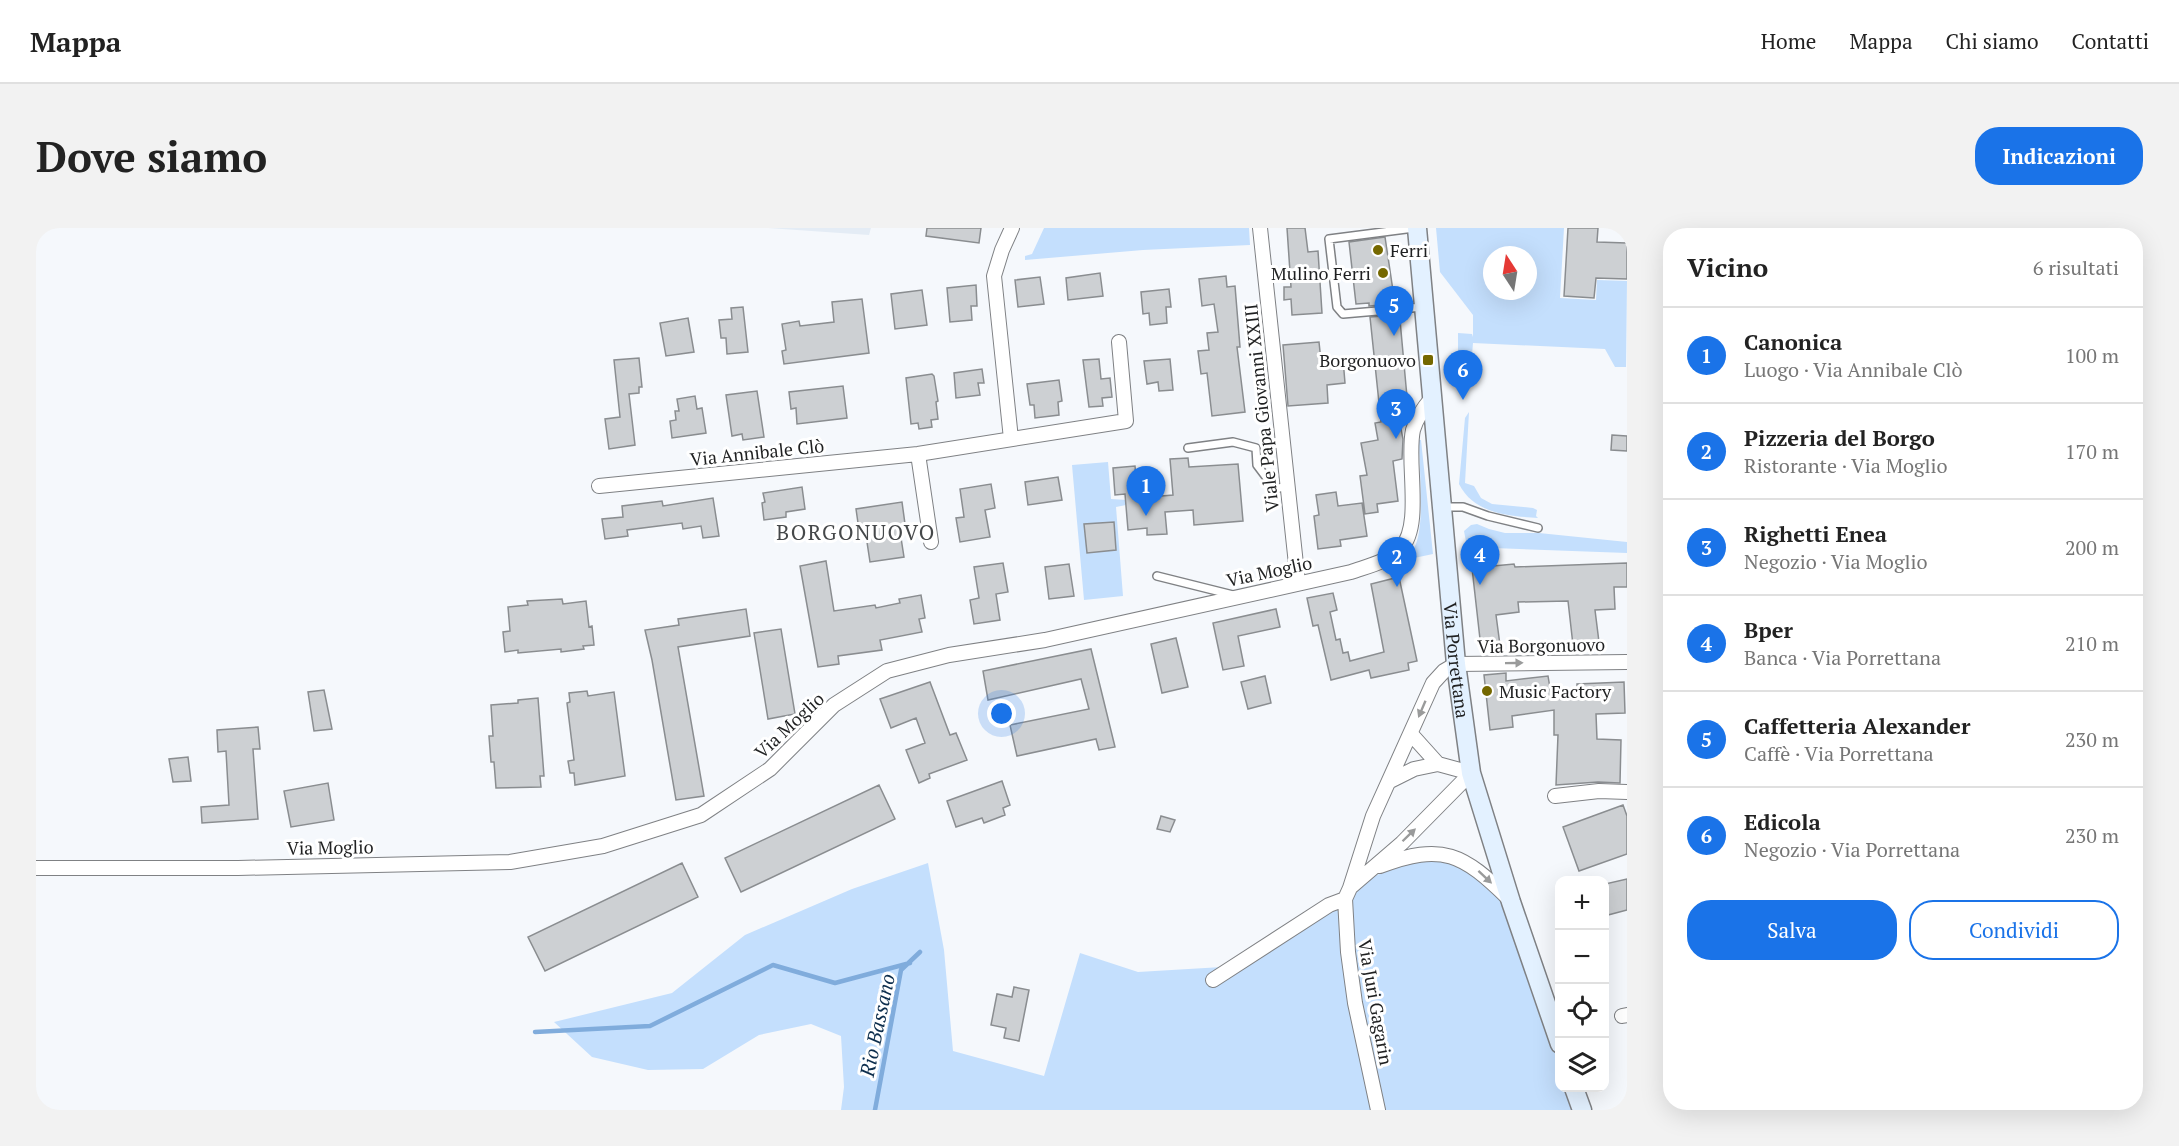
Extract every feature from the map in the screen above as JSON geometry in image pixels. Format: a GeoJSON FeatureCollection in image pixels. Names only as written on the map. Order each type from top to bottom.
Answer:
{"type":"FeatureCollection","features":[{"type":"Feature","properties":{"kind":"main road","name":"Via Porrettana"},"geometry":{"type":"LineString","coordinates":[[1415,228],[1456,664],[1471,773],[1511,902],[1558,1038]]}},
{"type":"Feature","properties":{"kind":"main road"},"geometry":{"type":"LineString","coordinates":[[1575,1092],[1582,1110]]}},
{"type":"Feature","properties":{"kind":"street"},"geometry":{"type":"LineString","coordinates":[[1011,440],[994,276],[1012,228]]}},
{"type":"Feature","properties":{"kind":"street","name":"Viale Papa Giovanni XXIII"},"geometry":{"type":"LineString","coordinates":[[1260,228],[1298,583]]}},
{"type":"Feature","properties":{"kind":"street","name":"Via Annibale Clò"},"geometry":{"type":"LineString","coordinates":[[599,486],[918,454],[1126,421],[1119,342]]}},
{"type":"Feature","properties":{"kind":"street","name":"Via Moglio"},"geometry":{"type":"LineString","coordinates":[[36,868],[227,868],[510,861],[603,846],[701,815],[770,769],[834,705],[887,671],[949,655],[1045,640],[1378,563],[1402,548],[1411,530],[1413,432],[1419,413],[1432,398]]}},
{"type":"Feature","properties":{"kind":"street"},"geometry":{"type":"LineString","coordinates":[[918,454],[931,542]]}},
{"type":"Feature","properties":{"kind":"street","name":"Via Borgonuovo"},"geometry":{"type":"LineString","coordinates":[[1456,664],[1627,662]]}},
{"type":"Feature","properties":{"kind":"street","name":"Via Juri Gagarin"},"geometry":{"type":"LineString","coordinates":[[1378,1110],[1355,1003],[1345,923],[1347,894],[1373,816],[1433,683],[1444,671],[1456,664]]}},
{"type":"Feature","properties":{"kind":"street"},"geometry":{"type":"LineString","coordinates":[[1411,734],[1438,764]]}},
{"type":"Feature","properties":{"kind":"street"},"geometry":{"type":"LineString","coordinates":[[1390,781],[1414,768],[1438,764],[1471,773]]}},
{"type":"Feature","properties":{"kind":"street"},"geometry":{"type":"LineString","coordinates":[[1213,980],[1347,894],[1471,773]]}},
{"type":"Feature","properties":{"kind":"street"},"geometry":{"type":"LineString","coordinates":[[1554,796],[1599,791],[1627,792]]}},
{"type":"Feature","properties":{"kind":"street"},"geometry":{"type":"LineString","coordinates":[[1372,869],[1399,859],[1422,855],[1444,855],[1476,868],[1511,902]]}},
{"type":"Feature","properties":{"kind":"lane"},"geometry":{"type":"LineString","coordinates":[[1415,228],[1329,239],[1337,307],[1343,314],[1424,306]]}},
{"type":"Feature","properties":{"kind":"lane"},"geometry":{"type":"LineString","coordinates":[[1188,448],[1233,442],[1256,448],[1257,465],[1275,489],[1287,486]]}},
{"type":"Feature","properties":{"kind":"lane"},"geometry":{"type":"LineString","coordinates":[[1441,507],[1462,507],[1538,528]]}},
{"type":"Feature","properties":{"kind":"lane"},"geometry":{"type":"LineString","coordinates":[[1157,576],[1238,597]]}},
{"type":"Feature","properties":{"kind":"shaded area"},"geometry":{"type":"Polygon","coordinates":[[[768,228],[871,228],[869,235],[768,228]]]}},
{"type":"Feature","properties":{"kind":"shaded area"},"geometry":{"type":"Polygon","coordinates":[[[1044,228],[1249,228],[1250,245],[1143,250],[1025,260],[1025,256],[1032,254],[1044,228]]]}},
{"type":"Feature","properties":{"kind":"shaded area"},"geometry":{"type":"Polygon","coordinates":[[[1436,228],[1564,228],[1560,298],[1596,300],[1597,280],[1627,281],[1626,367],[1615,367],[1605,349],[1473,343],[1470,378],[1458,358],[1458,333],[1472,334],[1473,337],[1473,315],[1440,272],[1436,228]]]}},
{"type":"Feature","properties":{"kind":"shaded area"},"geometry":{"type":"Polygon","coordinates":[[[1469,412],[1465,483],[1474,486],[1481,498],[1492,504],[1533,508],[1537,510],[1538,518],[1493,512],[1474,502],[1459,484],[1465,418],[1469,412]]]}},
{"type":"Feature","properties":{"kind":"shaded area"},"geometry":{"type":"Polygon","coordinates":[[[1419,440],[1421,440],[1433,554],[1400,561],[1413,549],[1419,534],[1421,508],[1419,440]]]}},
{"type":"Feature","properties":{"kind":"shaded area"},"geometry":{"type":"Polygon","coordinates":[[[1108,462],[1111,499],[1127,500],[1126,505],[1116,507],[1123,596],[1084,600],[1072,465],[1108,462]]]}},
{"type":"Feature","properties":{"kind":"shaded area"},"geometry":{"type":"Polygon","coordinates":[[[1477,524],[1505,533],[1539,533],[1627,542],[1627,553],[1467,547],[1464,531],[1471,525],[1477,524]]]}},
{"type":"Feature","properties":{"kind":"shaded area"},"geometry":{"type":"Polygon","coordinates":[[[1425,858],[1458,862],[1504,889],[1555,1034],[1555,1092],[1576,1092],[1583,1110],[841,1110],[844,1087],[841,1036],[811,1024],[759,1035],[703,1069],[648,1070],[592,1057],[554,1022],[672,993],[745,935],[852,889],[928,863],[944,950],[953,1051],[1044,1076],[1080,953],[1138,972],[1222,967],[1368,878],[1425,858]]]}},
{"type":"Feature","properties":{"kind":"building"},"geometry":{"type":"Polygon","coordinates":[[[927,228],[981,228],[979,243],[926,236],[927,228]]]}},
{"type":"Feature","properties":{"kind":"building"},"geometry":{"type":"Polygon","coordinates":[[[1287,228],[1305,228],[1308,252],[1318,251],[1322,313],[1292,315],[1291,299],[1284,300],[1284,287],[1291,287],[1287,228]]]}},
{"type":"Feature","properties":{"kind":"building"},"geometry":{"type":"Polygon","coordinates":[[[1568,228],[1598,228],[1597,242],[1627,243],[1627,279],[1596,278],[1594,298],[1564,296],[1568,228]]]}},
{"type":"Feature","properties":{"kind":"building"},"geometry":{"type":"Polygon","coordinates":[[[1385,237],[1395,304],[1369,306],[1369,303],[1356,304],[1349,242],[1385,237]]]}},
{"type":"Feature","properties":{"kind":"building"},"geometry":{"type":"Polygon","coordinates":[[[1100,273],[1103,296],[1068,300],[1066,278],[1100,273]]]}},
{"type":"Feature","properties":{"kind":"building"},"geometry":{"type":"Polygon","coordinates":[[[1226,276],[1227,287],[1235,286],[1240,347],[1237,347],[1245,412],[1212,416],[1207,373],[1201,374],[1198,351],[1209,350],[1207,333],[1218,332],[1214,304],[1202,306],[1199,279],[1226,276]]]}},
{"type":"Feature","properties":{"kind":"building"},"geometry":{"type":"Polygon","coordinates":[[[1040,277],[1044,304],[1018,307],[1015,280],[1040,277]]]}},
{"type":"Feature","properties":{"kind":"building"},"geometry":{"type":"Polygon","coordinates":[[[976,285],[977,306],[971,306],[972,320],[950,322],[947,288],[976,285]]]}},
{"type":"Feature","properties":{"kind":"building"},"geometry":{"type":"Polygon","coordinates":[[[1169,289],[1171,307],[1166,307],[1167,323],[1150,325],[1149,313],[1143,314],[1141,292],[1169,289]]]}},
{"type":"Feature","properties":{"kind":"building"},"geometry":{"type":"Polygon","coordinates":[[[922,290],[927,325],[895,329],[891,294],[922,290]]]}},
{"type":"Feature","properties":{"kind":"building"},"geometry":{"type":"Polygon","coordinates":[[[862,299],[869,353],[784,364],[782,351],[786,350],[782,324],[799,321],[800,326],[834,322],[832,302],[862,299]]]}},
{"type":"Feature","properties":{"kind":"building"},"geometry":{"type":"Polygon","coordinates":[[[743,307],[748,352],[727,354],[726,338],[721,338],[719,320],[732,319],[731,308],[743,307]]]}},
{"type":"Feature","properties":{"kind":"building"},"geometry":{"type":"Polygon","coordinates":[[[1396,315],[1396,321],[1400,320],[1408,408],[1397,409],[1403,439],[1402,459],[1393,461],[1398,501],[1377,504],[1378,512],[1365,514],[1360,476],[1367,475],[1361,443],[1378,440],[1375,423],[1381,422],[1370,317],[1396,315]]]}},
{"type":"Feature","properties":{"kind":"building"},"geometry":{"type":"Polygon","coordinates":[[[688,318],[694,352],[666,356],[660,323],[688,318]]]}},
{"type":"Feature","properties":{"kind":"building"},"geometry":{"type":"Polygon","coordinates":[[[1319,342],[1321,361],[1343,359],[1345,383],[1327,385],[1328,403],[1288,406],[1283,345],[1319,342]]]}},
{"type":"Feature","properties":{"kind":"building"},"geometry":{"type":"Polygon","coordinates":[[[639,358],[642,387],[639,387],[639,393],[629,394],[635,445],[609,449],[605,419],[620,417],[614,360],[639,358]]]}},
{"type":"Feature","properties":{"kind":"building"},"geometry":{"type":"Polygon","coordinates":[[[1099,359],[1101,379],[1110,378],[1112,397],[1102,398],[1103,406],[1089,407],[1083,360],[1099,359]]]}},
{"type":"Feature","properties":{"kind":"building"},"geometry":{"type":"Polygon","coordinates":[[[1170,359],[1173,390],[1159,391],[1158,382],[1147,384],[1144,361],[1170,359]]]}},
{"type":"Feature","properties":{"kind":"building"},"geometry":{"type":"Polygon","coordinates":[[[982,369],[984,383],[978,383],[980,395],[956,398],[954,373],[982,369]]]}},
{"type":"Feature","properties":{"kind":"building"},"geometry":{"type":"Polygon","coordinates":[[[932,374],[938,401],[936,402],[938,419],[931,420],[932,427],[919,429],[918,423],[911,424],[906,378],[932,374]]]}},
{"type":"Feature","properties":{"kind":"building"},"geometry":{"type":"Polygon","coordinates":[[[1059,380],[1062,401],[1058,402],[1059,415],[1035,418],[1034,405],[1030,405],[1027,384],[1059,380]]]}},
{"type":"Feature","properties":{"kind":"building"},"geometry":{"type":"Polygon","coordinates":[[[843,386],[847,418],[797,424],[796,408],[791,409],[789,392],[843,386]]]}},
{"type":"Feature","properties":{"kind":"building"},"geometry":{"type":"Polygon","coordinates":[[[757,391],[764,437],[743,440],[742,434],[732,436],[726,395],[757,391]]]}},
{"type":"Feature","properties":{"kind":"building"},"geometry":{"type":"Polygon","coordinates":[[[695,396],[697,409],[702,408],[706,433],[672,438],[670,421],[676,420],[675,411],[679,411],[677,399],[695,396]]]}},
{"type":"Feature","properties":{"kind":"building"},"geometry":{"type":"Polygon","coordinates":[[[1612,435],[1627,436],[1627,451],[1611,450],[1612,435]]]}},
{"type":"Feature","properties":{"kind":"building"},"geometry":{"type":"Polygon","coordinates":[[[1188,458],[1189,467],[1238,464],[1243,521],[1194,525],[1193,510],[1165,512],[1167,534],[1147,535],[1147,528],[1128,530],[1125,494],[1115,495],[1113,468],[1135,466],[1138,498],[1173,495],[1170,459],[1188,458]]]}},
{"type":"Feature","properties":{"kind":"building"},"geometry":{"type":"Polygon","coordinates":[[[1058,477],[1062,500],[1028,505],[1025,482],[1058,477]]]}},
{"type":"Feature","properties":{"kind":"building"},"geometry":{"type":"Polygon","coordinates":[[[991,484],[995,508],[985,510],[990,537],[960,542],[956,518],[964,517],[960,489],[991,484]]]}},
{"type":"Feature","properties":{"kind":"building"},"geometry":{"type":"Polygon","coordinates":[[[802,487],[805,509],[786,512],[786,517],[764,520],[763,493],[802,487]]]}},
{"type":"Feature","properties":{"kind":"building"},"geometry":{"type":"Polygon","coordinates":[[[1336,492],[1338,506],[1362,503],[1367,536],[1340,540],[1341,546],[1318,549],[1314,516],[1319,515],[1316,495],[1336,492]]]}},
{"type":"Feature","properties":{"kind":"building"},"geometry":{"type":"Polygon","coordinates":[[[713,498],[719,536],[703,538],[701,526],[683,529],[682,523],[627,530],[628,536],[605,539],[602,519],[623,517],[622,506],[662,501],[663,506],[713,498]]]}},
{"type":"Feature","properties":{"kind":"building"},"geometry":{"type":"Polygon","coordinates":[[[902,502],[905,524],[899,525],[904,557],[870,562],[865,529],[859,530],[856,509],[902,502]]]}},
{"type":"Feature","properties":{"kind":"building"},"geometry":{"type":"Polygon","coordinates":[[[1114,522],[1116,550],[1087,553],[1084,524],[1114,522]]]}},
{"type":"Feature","properties":{"kind":"building"},"geometry":{"type":"Polygon","coordinates":[[[826,561],[834,611],[875,605],[876,608],[900,603],[899,599],[921,595],[925,618],[919,619],[922,632],[880,640],[882,650],[838,656],[839,664],[818,667],[800,566],[826,561]]]}},
{"type":"Feature","properties":{"kind":"building"},"geometry":{"type":"Polygon","coordinates":[[[1003,563],[1008,592],[996,594],[1000,620],[974,624],[970,600],[979,598],[974,567],[1003,563]]]}},
{"type":"Feature","properties":{"kind":"building"},"geometry":{"type":"Polygon","coordinates":[[[1627,563],[1627,587],[1614,587],[1615,609],[1595,610],[1599,642],[1573,645],[1568,601],[1518,602],[1519,612],[1496,615],[1500,645],[1481,648],[1472,568],[1514,564],[1515,567],[1627,563]]]}},
{"type":"Feature","properties":{"kind":"building"},"geometry":{"type":"Polygon","coordinates":[[[1069,564],[1074,596],[1049,599],[1045,567],[1069,564]]]}},
{"type":"Feature","properties":{"kind":"building"},"geometry":{"type":"Polygon","coordinates":[[[1399,577],[1417,661],[1408,663],[1409,670],[1371,678],[1369,670],[1331,680],[1318,625],[1313,626],[1307,598],[1333,593],[1337,610],[1330,612],[1336,640],[1340,639],[1343,653],[1348,652],[1350,661],[1384,652],[1371,584],[1399,577]]]}},
{"type":"Feature","properties":{"kind":"building"},"geometry":{"type":"Polygon","coordinates":[[[562,599],[563,604],[586,601],[594,645],[583,646],[584,649],[561,652],[561,649],[505,652],[503,632],[510,631],[508,607],[528,605],[527,601],[562,599]]]}},
{"type":"Feature","properties":{"kind":"building"},"geometry":{"type":"Polygon","coordinates":[[[746,609],[750,636],[678,647],[704,796],[676,800],[645,630],[679,625],[678,619],[746,609]]]}},
{"type":"Feature","properties":{"kind":"building"},"geometry":{"type":"Polygon","coordinates":[[[1276,609],[1280,627],[1238,636],[1244,666],[1223,670],[1213,623],[1276,609]]]}},
{"type":"Feature","properties":{"kind":"building"},"geometry":{"type":"Polygon","coordinates":[[[781,629],[795,714],[768,719],[754,633],[781,629]]]}},
{"type":"Feature","properties":{"kind":"building"},"geometry":{"type":"Polygon","coordinates":[[[1176,638],[1188,687],[1162,693],[1151,644],[1176,638]]]}},
{"type":"Feature","properties":{"kind":"building"},"geometry":{"type":"Polygon","coordinates":[[[1091,649],[1115,747],[1099,750],[1096,739],[1017,756],[1010,725],[1089,709],[1081,679],[988,700],[983,671],[1091,649]]]}},
{"type":"Feature","properties":{"kind":"building"},"geometry":{"type":"Polygon","coordinates":[[[1506,673],[1506,681],[1548,676],[1551,694],[1577,693],[1577,684],[1624,682],[1625,713],[1596,714],[1597,739],[1621,740],[1620,783],[1556,785],[1558,735],[1554,735],[1554,710],[1512,716],[1513,727],[1490,730],[1484,675],[1506,673]]]}},
{"type":"Feature","properties":{"kind":"building"},"geometry":{"type":"Polygon","coordinates":[[[1265,676],[1271,703],[1248,709],[1241,682],[1265,676]]]}},
{"type":"Feature","properties":{"kind":"building"},"geometry":{"type":"Polygon","coordinates":[[[930,682],[950,735],[956,733],[967,760],[929,774],[930,778],[919,783],[906,750],[925,743],[916,718],[891,728],[880,699],[930,682]]]}},
{"type":"Feature","properties":{"kind":"building"},"geometry":{"type":"Polygon","coordinates":[[[324,690],[332,729],[314,731],[308,692],[324,690]]]}},
{"type":"Feature","properties":{"kind":"building"},"geometry":{"type":"Polygon","coordinates":[[[587,691],[588,696],[614,692],[625,776],[575,785],[574,773],[570,773],[568,761],[574,760],[567,703],[570,702],[569,693],[587,691]]]}},
{"type":"Feature","properties":{"kind":"building"},"geometry":{"type":"Polygon","coordinates":[[[538,698],[544,776],[540,776],[541,787],[496,788],[489,736],[493,736],[491,705],[518,703],[518,700],[538,698]]]}},
{"type":"Feature","properties":{"kind":"building"},"geometry":{"type":"Polygon","coordinates":[[[258,727],[260,749],[253,749],[258,819],[202,823],[201,807],[229,805],[226,751],[218,752],[217,730],[258,727]]]}},
{"type":"Feature","properties":{"kind":"building"},"geometry":{"type":"Polygon","coordinates":[[[188,757],[191,781],[173,782],[169,759],[188,757]]]}},
{"type":"Feature","properties":{"kind":"building"},"geometry":{"type":"Polygon","coordinates":[[[1002,781],[1010,805],[1003,808],[1005,815],[984,823],[982,818],[956,827],[947,801],[1002,781]]]}},
{"type":"Feature","properties":{"kind":"building"},"geometry":{"type":"Polygon","coordinates":[[[328,783],[334,820],[291,827],[284,791],[328,783]]]}},
{"type":"Feature","properties":{"kind":"building"},"geometry":{"type":"Polygon","coordinates":[[[879,785],[895,819],[741,892],[725,858],[879,785]]]}},
{"type":"Feature","properties":{"kind":"building"},"geometry":{"type":"Polygon","coordinates":[[[1623,805],[1627,816],[1627,854],[1579,871],[1563,827],[1623,805]]]}},
{"type":"Feature","properties":{"kind":"building"},"geometry":{"type":"Polygon","coordinates":[[[1161,816],[1175,820],[1170,832],[1157,829],[1161,816]]]}},
{"type":"Feature","properties":{"kind":"building"},"geometry":{"type":"Polygon","coordinates":[[[682,863],[698,897],[545,971],[528,937],[682,863]]]}},
{"type":"Feature","properties":{"kind":"building"},"geometry":{"type":"Polygon","coordinates":[[[1627,879],[1627,910],[1609,915],[1609,883],[1627,879]]]}},
{"type":"Feature","properties":{"kind":"building"},"geometry":{"type":"Polygon","coordinates":[[[1014,987],[1029,990],[1019,1041],[1004,1038],[1006,1028],[991,1025],[997,994],[1012,997],[1014,987]]]}},
{"type":"Feature","properties":{"kind":"waterway","name":"Rio Bassano"},"geometry":{"type":"LineString","coordinates":[[875,1110],[901,970],[920,952]]}},
{"type":"Feature","properties":{"kind":"waterway"},"geometry":{"type":"LineString","coordinates":[[535,1032],[650,1026],[773,965],[835,983],[910,963]]}},
{"type":"Feature","properties":{"kind":"place","name":"Ferri"},"geometry":{"type":"Point","coordinates":[1378,250]}},
{"type":"Feature","properties":{"kind":"place","name":"Mulino Ferri"},"geometry":{"type":"Point","coordinates":[1383,273]}},
{"type":"Feature","properties":{"kind":"place","name":"Caffetteria Alexander"},"geometry":{"type":"Point","coordinates":[1394,336]}},
{"type":"Feature","properties":{"kind":"place","name":"Borgonuovo"},"geometry":{"type":"Point","coordinates":[1428,360]}},
{"type":"Feature","properties":{"kind":"place","name":"Edicola"},"geometry":{"type":"Point","coordinates":[1463,400]}},
{"type":"Feature","properties":{"kind":"place","name":"Righetti Enea"},"geometry":{"type":"Point","coordinates":[1396,439]}},
{"type":"Feature","properties":{"kind":"place","name":"Canonica"},"geometry":{"type":"Point","coordinates":[1146,516]}},
{"type":"Feature","properties":{"kind":"place","name":"Bper"},"geometry":{"type":"Point","coordinates":[1480,585]}},
{"type":"Feature","properties":{"kind":"place","name":"Pizzeria del Borgo"},"geometry":{"type":"Point","coordinates":[1397,587]}},
{"type":"Feature","properties":{"kind":"place","name":"Music Factory"},"geometry":{"type":"Point","coordinates":[1487,691]}},
{"type":"Feature","properties":{"kind":"district","name":"BORGONUOVO"},"geometry":{"type":"Point","coordinates":[856,532]}}]}
